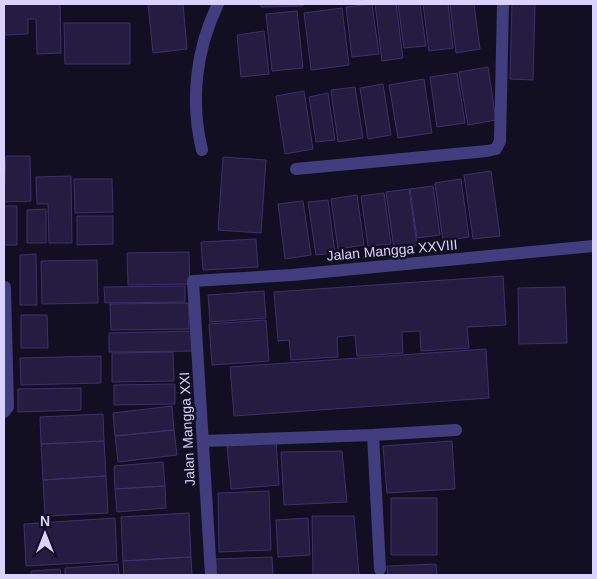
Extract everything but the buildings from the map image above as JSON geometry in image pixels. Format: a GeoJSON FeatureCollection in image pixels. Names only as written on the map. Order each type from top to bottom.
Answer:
{"type":"FeatureCollection","features":[{"type":"Feature","properties":{"kind":"street"},"geometry":{"type":"LineString","coordinates":[[202,150],[195,104],[201,45],[218,4]]}},
{"type":"Feature","properties":{"kind":"street"},"geometry":{"type":"LineString","coordinates":[[296,169],[487,151],[496,148],[500,141],[503,4]]}},
{"type":"Feature","properties":{"kind":"street","name":"Jalan Mangga XXVIII"},"geometry":{"type":"LineString","coordinates":[[193,281],[292,274],[593,246]]}},
{"type":"Feature","properties":{"kind":"street","name":"Jalan Mangga XXI"},"geometry":{"type":"LineString","coordinates":[[193,281],[211,575]]}},
{"type":"Feature","properties":{"kind":"street"},"geometry":{"type":"LineString","coordinates":[[4,412],[8,407],[5,287]]}},
{"type":"Feature","properties":{"kind":"street"},"geometry":{"type":"LineString","coordinates":[[204,441],[456,430]]}},
{"type":"Feature","properties":{"kind":"street"},"geometry":{"type":"LineString","coordinates":[[373,435],[380,569]]}}]}
